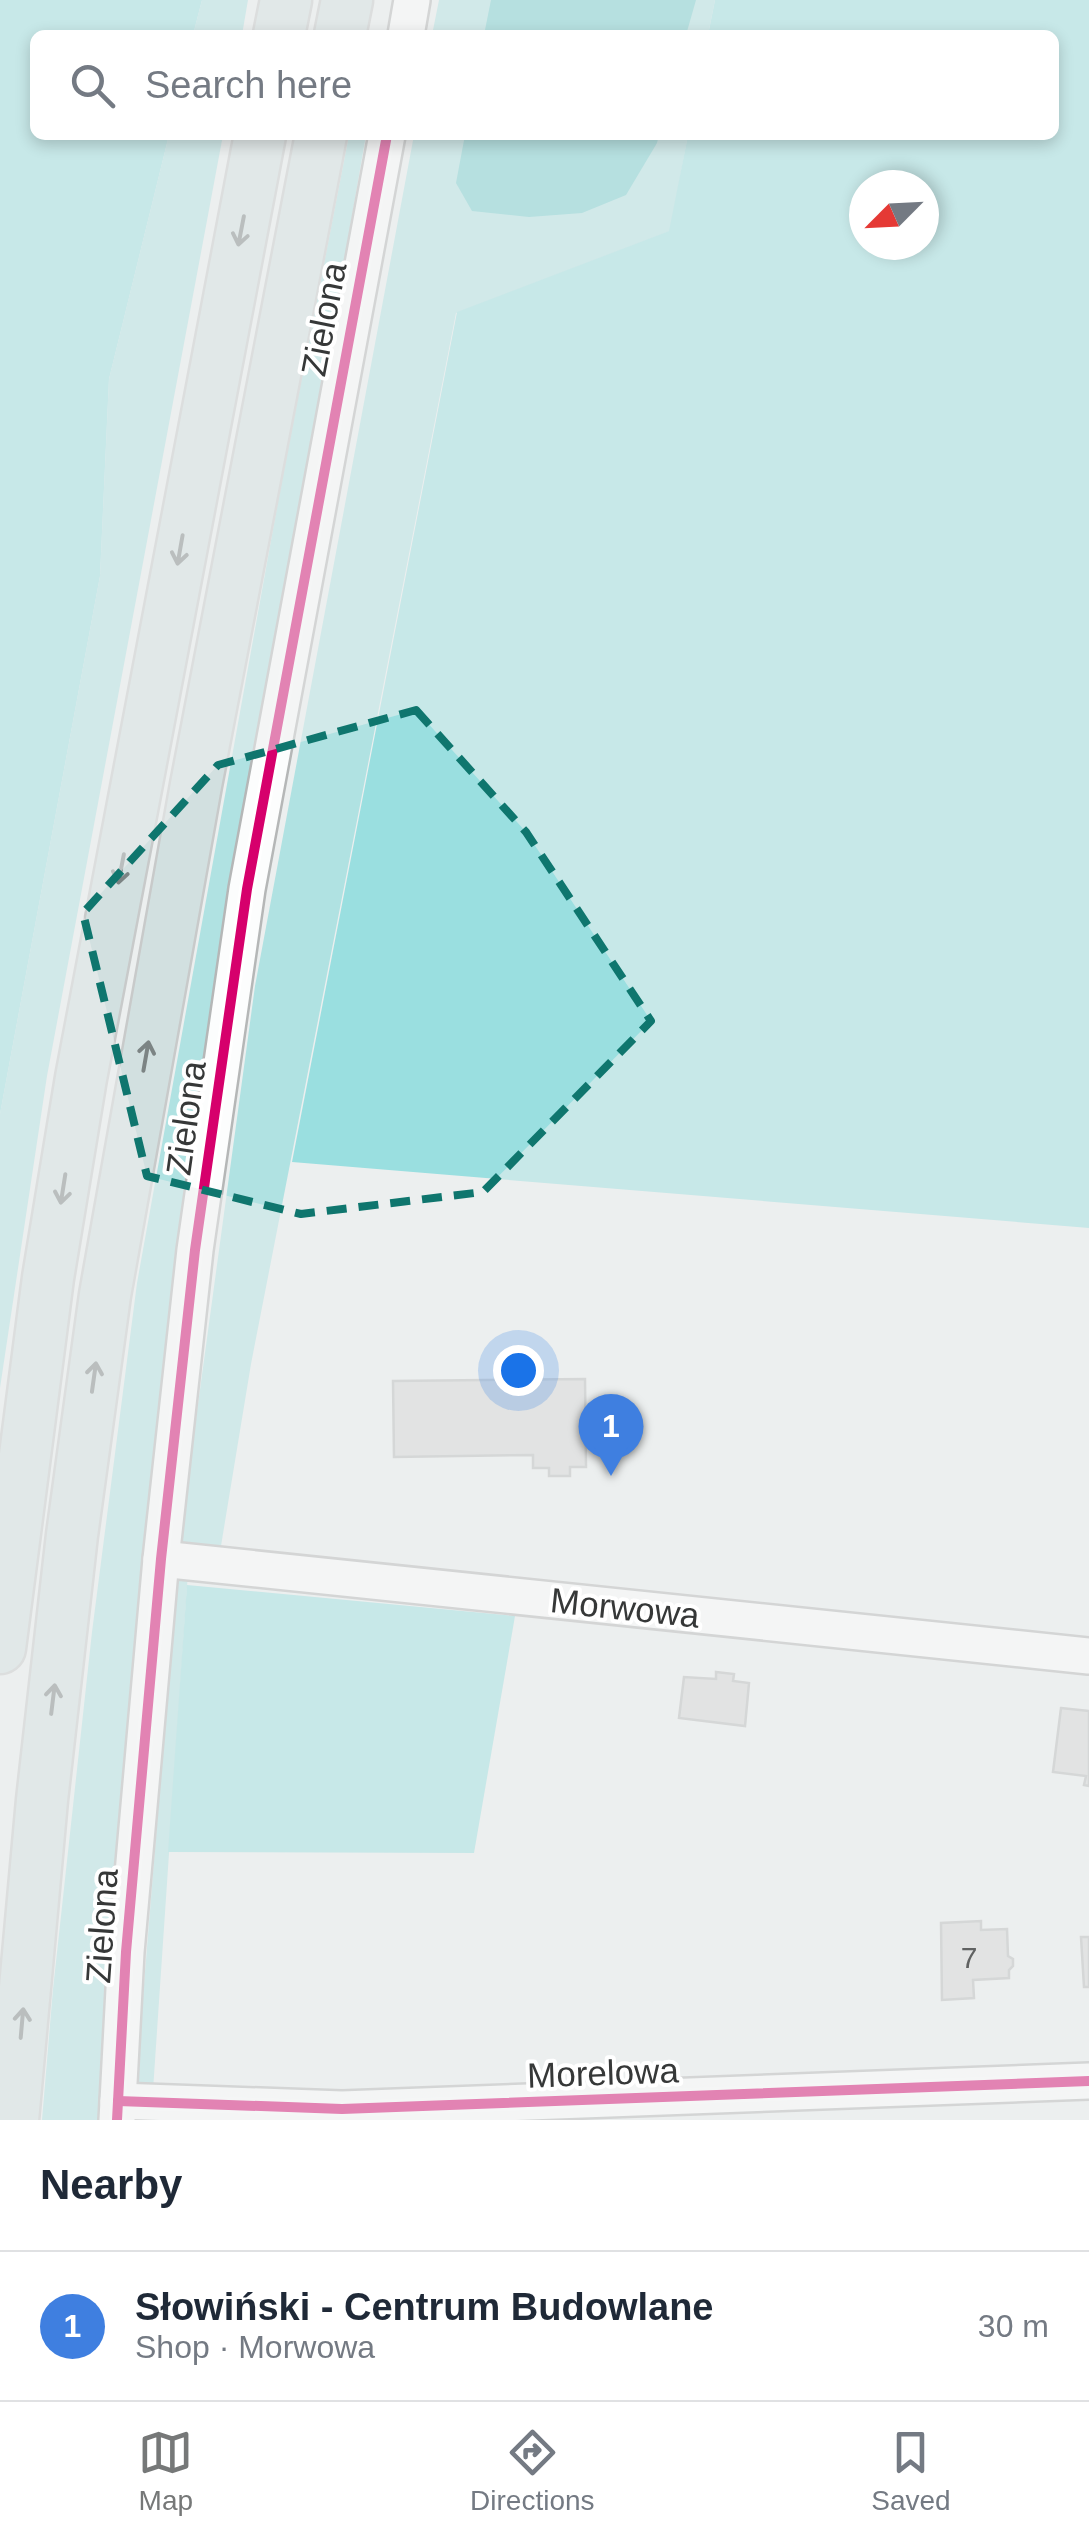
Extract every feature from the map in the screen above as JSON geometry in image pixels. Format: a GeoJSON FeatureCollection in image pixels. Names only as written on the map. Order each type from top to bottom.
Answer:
{"type":"FeatureCollection","features":[{"type":"Feature","properties":{"kind":"highway"},"geometry":{"type":"LineString","coordinates":[[280,30],[286,0]]}},
{"type":"Feature","properties":{"kind":"highway"},"geometry":{"type":"LineString","coordinates":[[341,30],[347,0]]}},
{"type":"Feature","properties":{"kind":"highway"},"geometry":{"type":"LineString","coordinates":[[0,1648],[48,1278],[81,1078],[259,140]]}},
{"type":"Feature","properties":{"kind":"highway"},"geometry":{"type":"LineString","coordinates":[[13,2120],[42,1800],[72,1535],[105,1295],[196,785],[320,140]]}},
{"type":"Feature","properties":{"kind":"street"},"geometry":{"type":"LineString","coordinates":[[407,30],[412,0]]}},
{"type":"Feature","properties":{"kind":"street","name":"Zielona"},"geometry":{"type":"LineString","coordinates":[[118,2110],[126,1952],[161,1559],[195,1250],[247,888],[386,140]]}},
{"type":"Feature","properties":{"kind":"street","name":"Morwowa"},"geometry":{"type":"LineString","coordinates":[[161,1559],[1089,1656]]}},
{"type":"Feature","properties":{"kind":"street","name":"Morelowa"},"geometry":{"type":"LineString","coordinates":[[118,2110],[343,2115],[1089,2081]]}},
{"type":"Feature","properties":{"kind":"highlighted area"},"geometry":{"type":"Polygon","coordinates":[[[416,710],[526,832],[651,1021],[483,1192],[301,1214],[147,1176],[83,913],[218,765],[416,710]]]}},
{"type":"Feature","properties":{"kind":"shaded area"},"geometry":{"type":"Polygon","coordinates":[[[0,0],[202,0],[194,30],[30,30],[30,140],[168,140],[109,379],[100,576],[0,1114],[0,0]]]}},
{"type":"Feature","properties":{"kind":"shaded area"},"geometry":{"type":"Polygon","coordinates":[[[202,0],[248,0],[243,30],[194,30],[202,0]]]}},
{"type":"Feature","properties":{"kind":"shaded area"},"geometry":{"type":"Polygon","coordinates":[[[439,0],[715,0],[709,30],[433,30],[439,0]]]}},
{"type":"Feature","properties":{"kind":"shaded area"},"geometry":{"type":"Polygon","coordinates":[[[491,0],[696,0],[687,30],[485,30],[491,0]]]}},
{"type":"Feature","properties":{"kind":"shaded area"},"geometry":{"type":"Polygon","coordinates":[[[715,0],[1089,0],[1089,1228],[292,1162],[457,312],[669,231],[687,140],[1059,140],[1059,30],[709,30],[715,0]]]}},
{"type":"Feature","properties":{"kind":"shaded area"},"geometry":{"type":"Polygon","coordinates":[[[168,140],[222,140],[47,1076],[0,1388],[0,1114],[100,576],[109,379],[168,140]]]}},
{"type":"Feature","properties":{"kind":"shaded area"},"geometry":{"type":"Polygon","coordinates":[[[348,140],[365,140],[287,592],[142,1576],[109,1941],[98,2120],[42,2120],[92,1632],[137,1283],[281,485],[348,140]]]}},
{"type":"Feature","properties":{"kind":"shaded area"},"geometry":{"type":"Polygon","coordinates":[[[413,140],[687,140],[670,231],[456,313],[251,1364],[221,1546],[190,1543],[151,2120],[133,2120],[181,1529],[255,986],[413,140]]]}},
{"type":"Feature","properties":{"kind":"shaded area"},"geometry":{"type":"Polygon","coordinates":[[[464,140],[658,140],[626,195],[582,213],[529,217],[472,211],[456,183],[464,140]]]}},
{"type":"Feature","properties":{"kind":"shaded area"},"geometry":{"type":"Polygon","coordinates":[[[187,1585],[515,1616],[474,1853],[168,1852],[187,1585]]]}},
{"type":"Feature","properties":{"kind":"building"},"geometry":{"type":"Polygon","coordinates":[[[585,1379],[586,1467],[570,1467],[570,1476],[549,1476],[549,1468],[533,1468],[533,1455],[394,1457],[393,1381],[585,1379]]]}},
{"type":"Feature","properties":{"kind":"building"},"geometry":{"type":"Polygon","coordinates":[[[716,1672],[734,1674],[733,1681],[749,1683],[745,1726],[679,1718],[684,1677],[716,1679],[716,1672]]]}},
{"type":"Feature","properties":{"kind":"building"},"geometry":{"type":"Polygon","coordinates":[[[1061,1708],[1089,1711],[1089,1786],[1084,1785],[1086,1776],[1053,1772],[1061,1708]]]}},
{"type":"Feature","properties":{"kind":"building"},"geometry":{"type":"Polygon","coordinates":[[[981,1921],[981,1930],[1007,1929],[1008,1956],[1013,1959],[1009,1978],[973,1980],[974,1998],[942,2000],[941,1923],[981,1921]]]}},
{"type":"Feature","properties":{"kind":"building"},"geometry":{"type":"Polygon","coordinates":[[[1081,1937],[1089,1937],[1089,1987],[1084,1987],[1081,1937]]]}},
{"type":"Feature","properties":{"kind":"cycle path"},"geometry":{"type":"LineString","coordinates":[[117,2120],[126,1952],[161,1559],[195,1250],[247,889],[386,140]]}},
{"type":"Feature","properties":{"kind":"cycle path"},"geometry":{"type":"LineString","coordinates":[[118,2101],[342,2109],[1089,2081]]}},
{"type":"Feature","properties":{"kind":"place","name":"Słowiński - Centrum Budowlane"},"geometry":{"type":"Point","coordinates":[611,1476]}}]}
